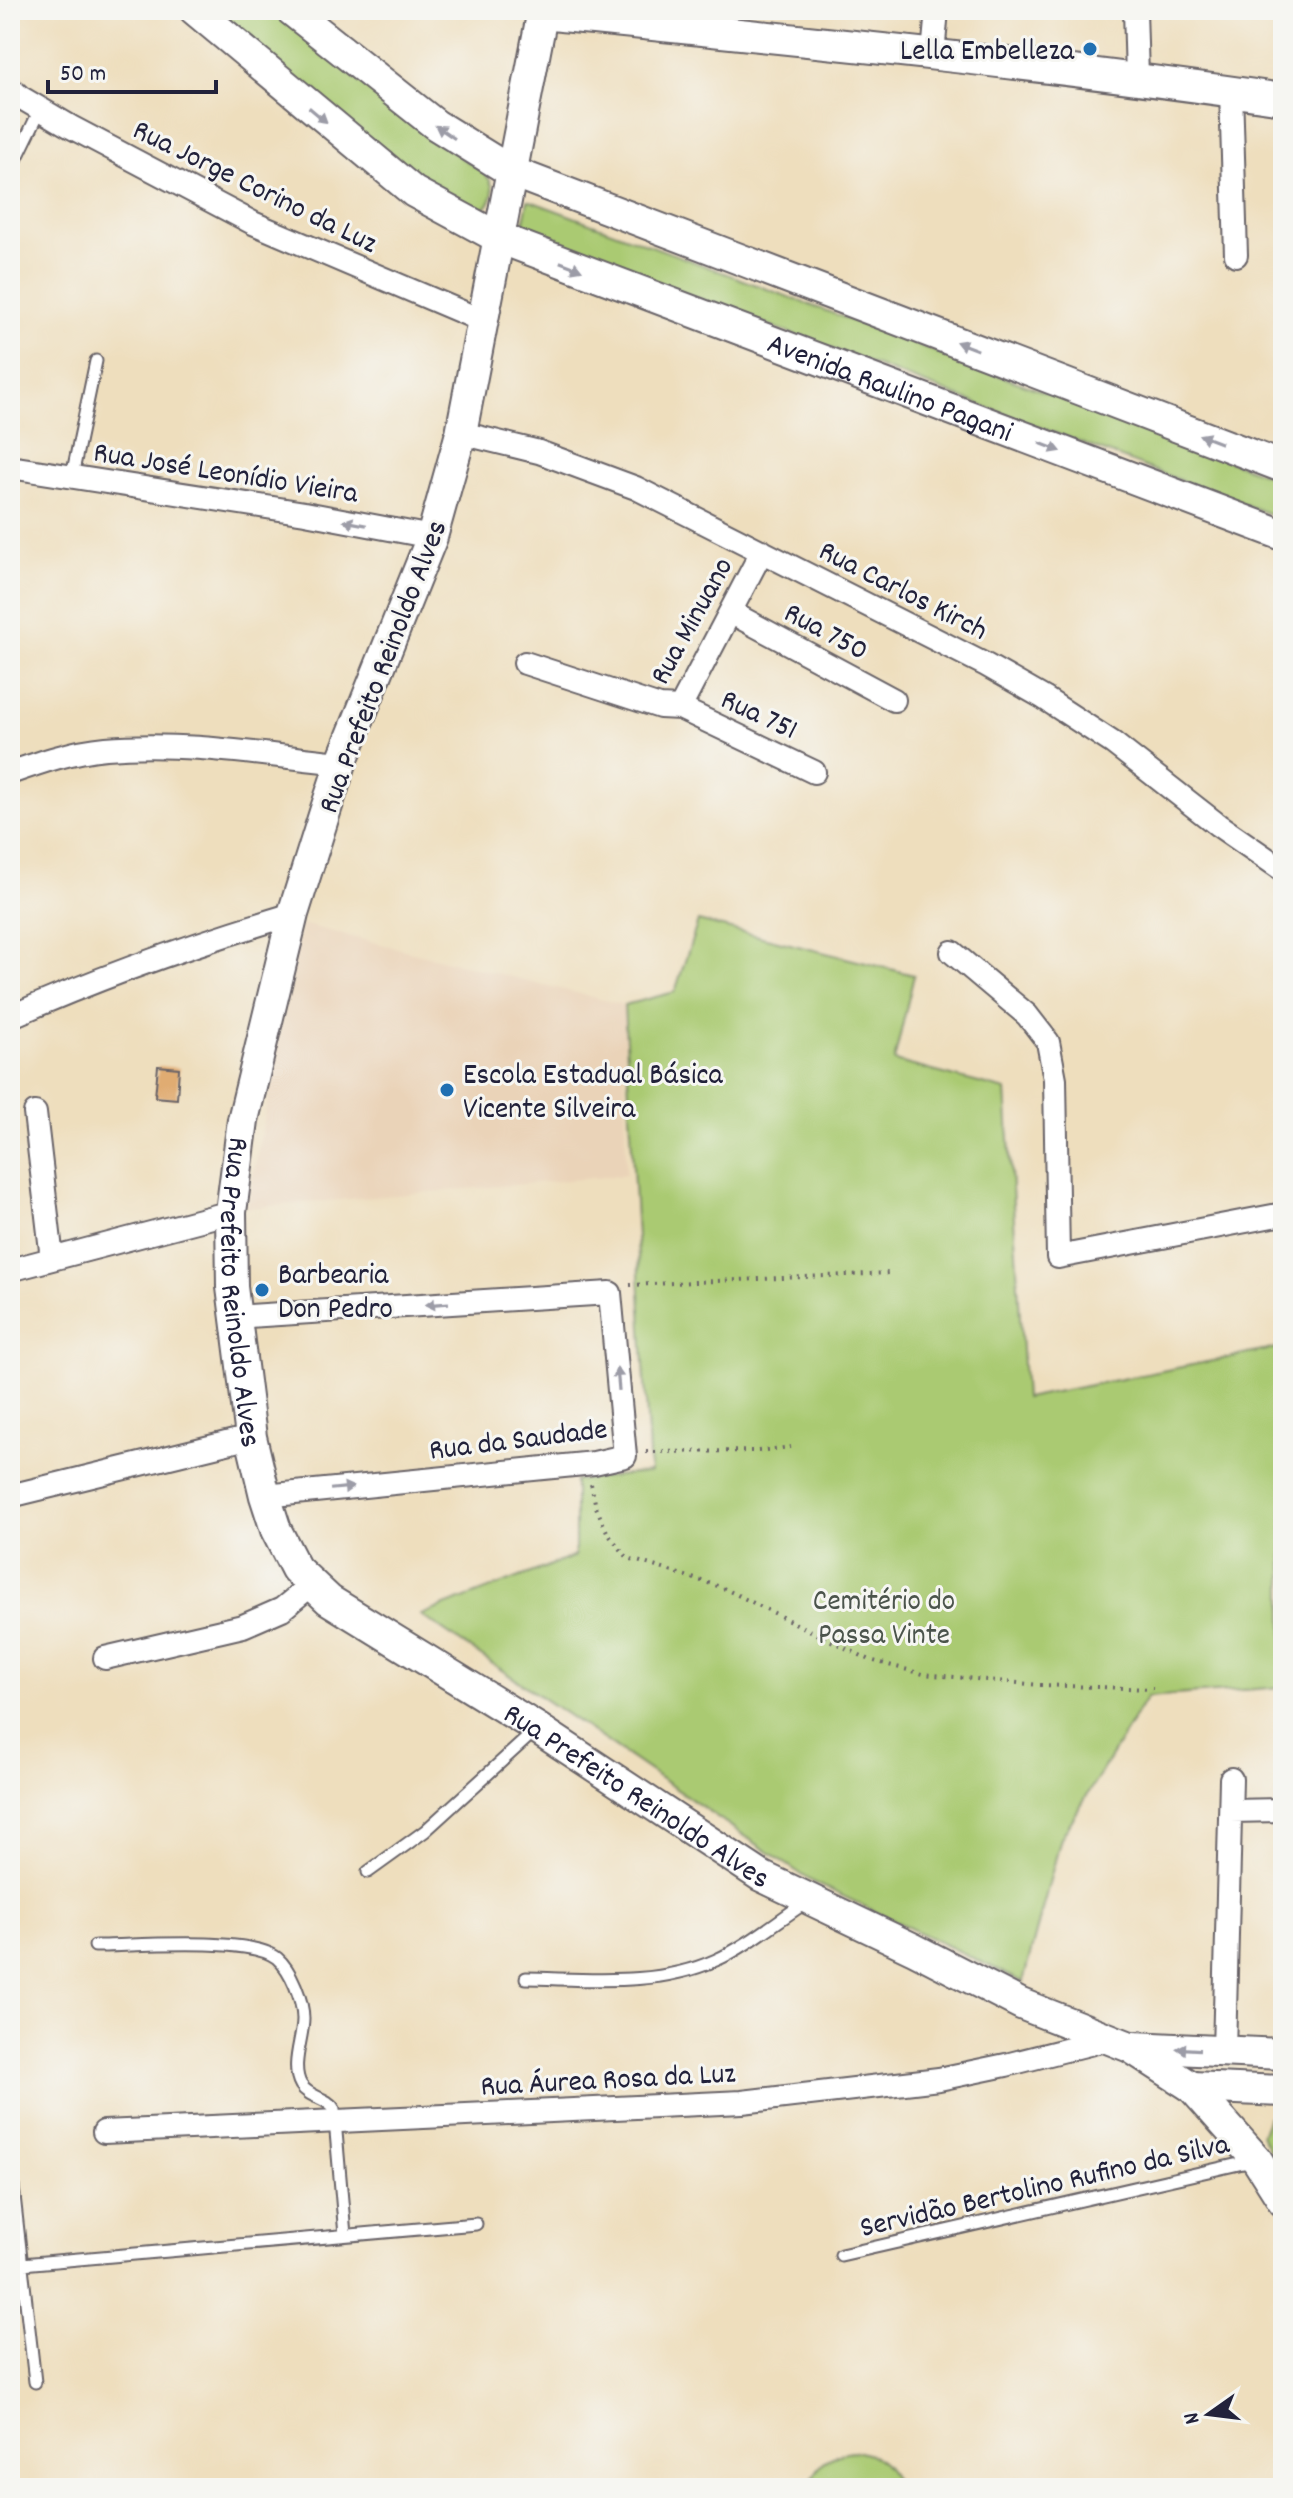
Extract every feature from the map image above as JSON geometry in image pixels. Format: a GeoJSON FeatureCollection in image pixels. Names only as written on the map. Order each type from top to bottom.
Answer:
{"type":"FeatureCollection","features":[{"type":"Feature","properties":{"kind":"main road","name":"Avenida Raulino Pagani"},"geometry":{"type":"LineString","coordinates":[[195,10],[414,192],[499,238],[1283,535]]}},
{"type":"Feature","properties":{"kind":"main road"},"geometry":{"type":"LineString","coordinates":[[291,10],[436,125],[512,172],[1283,467]]}},
{"type":"Feature","properties":{"kind":"main road","name":"Rua Prefeito Reinoldo Alves"},"geometry":{"type":"LineString","coordinates":[[539,11],[512,172],[461,433],[432,537],[341,763],[293,914],[243,1120],[231,1212],[234,1317],[251,1437],[265,1496],[285,1551],[296,1569],[310,1586],[359,1621],[537,1728],[761,1876],[1021,2004],[1120,2043],[1192,2087]]}},
{"type":"Feature","properties":{"kind":"main road"},"geometry":{"type":"LineString","coordinates":[[539,11],[1137,77],[1283,99]]}},
{"type":"Feature","properties":{"kind":"main road"},"geometry":{"type":"LineString","coordinates":[[1120,2043],[1283,2054]]}},
{"type":"Feature","properties":{"kind":"main road"},"geometry":{"type":"LineString","coordinates":[[1192,2087],[1235,2052]]}},
{"type":"Feature","properties":{"kind":"main road"},"geometry":{"type":"LineString","coordinates":[[1192,2087],[1283,2091]]}},
{"type":"Feature","properties":{"kind":"main road"},"geometry":{"type":"LineString","coordinates":[[1192,2087],[1257,2160],[1283,2201]]}},
{"type":"Feature","properties":{"kind":"street"},"geometry":{"type":"LineString","coordinates":[[933,54],[937,10]]}},
{"type":"Feature","properties":{"kind":"street"},"geometry":{"type":"LineString","coordinates":[[1135,10],[1137,77]]}},
{"type":"Feature","properties":{"kind":"street","name":"Rua Jorge Corino da Luz"},"geometry":{"type":"LineString","coordinates":[[10,88],[40,110],[253,223],[483,321]]}},
{"type":"Feature","properties":{"kind":"street"},"geometry":{"type":"LineString","coordinates":[[1231,91],[1236,255]]}},
{"type":"Feature","properties":{"kind":"street","name":"Rua Carlos Kirch"},"geometry":{"type":"LineString","coordinates":[[461,433],[539,452],[636,488],[986,665],[1113,743],[1218,825],[1283,870]]}},
{"type":"Feature","properties":{"kind":"street","name":"Rua José Leonídio Vieira"},"geometry":{"type":"LineString","coordinates":[[10,467],[432,537]]}},
{"type":"Feature","properties":{"kind":"street","name":"Rua Minuano"},"geometry":{"type":"LineString","coordinates":[[525,663],[660,707],[680,708],[762,551]]}},
{"type":"Feature","properties":{"kind":"street","name":"Rua 750"},"geometry":{"type":"LineString","coordinates":[[732,613],[894,700]]}},
{"type":"Feature","properties":{"kind":"street","name":"Rua 751"},"geometry":{"type":"LineString","coordinates":[[680,708],[814,772]]}},
{"type":"Feature","properties":{"kind":"street"},"geometry":{"type":"LineString","coordinates":[[10,773],[68,755],[103,748],[143,746],[341,763]]}},
{"type":"Feature","properties":{"kind":"street"},"geometry":{"type":"LineString","coordinates":[[10,1017],[160,956],[293,914]]}},
{"type":"Feature","properties":{"kind":"street"},"geometry":{"type":"LineString","coordinates":[[952,952],[1027,1015],[1048,1042],[1055,1079],[1058,1257],[1283,1214]]}},
{"type":"Feature","properties":{"kind":"street"},"geometry":{"type":"LineString","coordinates":[[35,1113],[52,1259]]}},
{"type":"Feature","properties":{"kind":"street"},"geometry":{"type":"LineString","coordinates":[[10,1270],[231,1212]]}},
{"type":"Feature","properties":{"kind":"street"},"geometry":{"type":"LineString","coordinates":[[234,1317],[610,1293]]}},
{"type":"Feature","properties":{"kind":"street","name":"Rua da Saudade"},"geometry":{"type":"LineString","coordinates":[[265,1496],[594,1463],[625,1456],[610,1293]]}},
{"type":"Feature","properties":{"kind":"street"},"geometry":{"type":"LineString","coordinates":[[10,1496],[251,1437]]}},
{"type":"Feature","properties":{"kind":"street"},"geometry":{"type":"LineString","coordinates":[[105,1658],[243,1626],[282,1609],[310,1586]]}},
{"type":"Feature","properties":{"kind":"street"},"geometry":{"type":"LineString","coordinates":[[1231,1779],[1235,2052]]}},
{"type":"Feature","properties":{"kind":"street"},"geometry":{"type":"LineString","coordinates":[[1231,1811],[1283,1810]]}},
{"type":"Feature","properties":{"kind":"street","name":"Rua Áurea Rosa da Luz"},"geometry":{"type":"LineString","coordinates":[[104,2132],[742,2102],[939,2079],[1120,2043]]}},
{"type":"Feature","properties":{"kind":"lane"},"geometry":{"type":"LineString","coordinates":[[10,172],[40,110]]}},
{"type":"Feature","properties":{"kind":"lane"},"geometry":{"type":"LineString","coordinates":[[72,476],[96,361]]}},
{"type":"Feature","properties":{"kind":"lane"},"geometry":{"type":"LineString","coordinates":[[368,1872],[425,1831],[537,1728]]}},
{"type":"Feature","properties":{"kind":"lane"},"geometry":{"type":"LineString","coordinates":[[526,1978],[632,1980],[674,1976],[718,1960],[809,1900]]}},
{"type":"Feature","properties":{"kind":"lane"},"geometry":{"type":"LineString","coordinates":[[95,1946],[246,1945],[276,1958],[293,1982],[303,2017],[297,2069],[299,2082],[307,2092],[330,2103],[337,2119],[345,2235]]}},
{"type":"Feature","properties":{"kind":"lane"},"geometry":{"type":"LineString","coordinates":[[10,2160],[35,2382]]}},
{"type":"Feature","properties":{"kind":"lane","name":"Servidão Bertolino Rufino da Silva"},"geometry":{"type":"LineString","coordinates":[[841,2255],[1257,2160]]}},
{"type":"Feature","properties":{"kind":"lane"},"geometry":{"type":"LineString","coordinates":[[22,2264],[476,2224]]}},
{"type":"Feature","properties":{"kind":"path"},"geometry":{"type":"LineString","coordinates":[[610,1293],[635,1283],[662,1285],[890,1273]]}},
{"type":"Feature","properties":{"kind":"path"},"geometry":{"type":"LineString","coordinates":[[625,1456],[656,1450],[758,1451],[791,1447]]}},
{"type":"Feature","properties":{"kind":"path"},"geometry":{"type":"LineString","coordinates":[[594,1463],[591,1483],[596,1507],[608,1534],[628,1558],[721,1587],[870,1660],[923,1674],[1040,1685],[1153,1689]]}},
{"type":"Feature","properties":{"kind":"shaded area","name":"Escola Estadual Básica Vicente Silveira"},"geometry":{"type":"Polygon","coordinates":[[[301,924],[624,1005],[626,1175],[247,1208],[301,924]]]}},
{"type":"Feature","properties":{"kind":"green space"},"geometry":{"type":"Polygon","coordinates":[[[209,10],[273,10],[407,121],[484,173],[493,189],[491,200],[478,212],[432,194],[209,10]]]}},
{"type":"Feature","properties":{"kind":"green space"},"geometry":{"type":"Polygon","coordinates":[[[528,200],[1283,481],[1283,519],[522,232],[528,200]]]}},
{"type":"Feature","properties":{"kind":"green space","name":"Cemitério do Passa Vinte"},"geometry":{"type":"Polygon","coordinates":[[[698,921],[914,975],[894,1061],[1006,1090],[1025,1398],[1283,1347],[1283,1687],[1147,1697],[1061,1838],[1023,1982],[811,1881],[421,1615],[575,1556],[575,1481],[650,1472],[624,1005],[675,992],[698,921]]]}},
{"type":"Feature","properties":{"kind":"green space"},"geometry":{"type":"Polygon","coordinates":[[[1283,2113],[1283,2175],[1261,2135],[1268,2117],[1283,2113]]]}},
{"type":"Feature","properties":{"kind":"green space"},"geometry":{"type":"Polygon","coordinates":[[[852,2451],[868,2454],[881,2462],[891,2473],[897,2488],[809,2488],[824,2463],[852,2451]]]}},
{"type":"Feature","properties":{"kind":"building"},"geometry":{"type":"Polygon","coordinates":[[[158,1066],[179,1068],[177,1099],[155,1097],[158,1066]]]}},
{"type":"Feature","properties":{"kind":"place","name":"Lella Embelleza"},"geometry":{"type":"Point","coordinates":[1090,49]}},
{"type":"Feature","properties":{"kind":"place","name":"Escola Estadual Básica Vicente Silveira"},"geometry":{"type":"Point","coordinates":[447,1090]}},
{"type":"Feature","properties":{"kind":"place","name":"Barbearia Don Pedro"},"geometry":{"type":"Point","coordinates":[262,1290]}}]}
